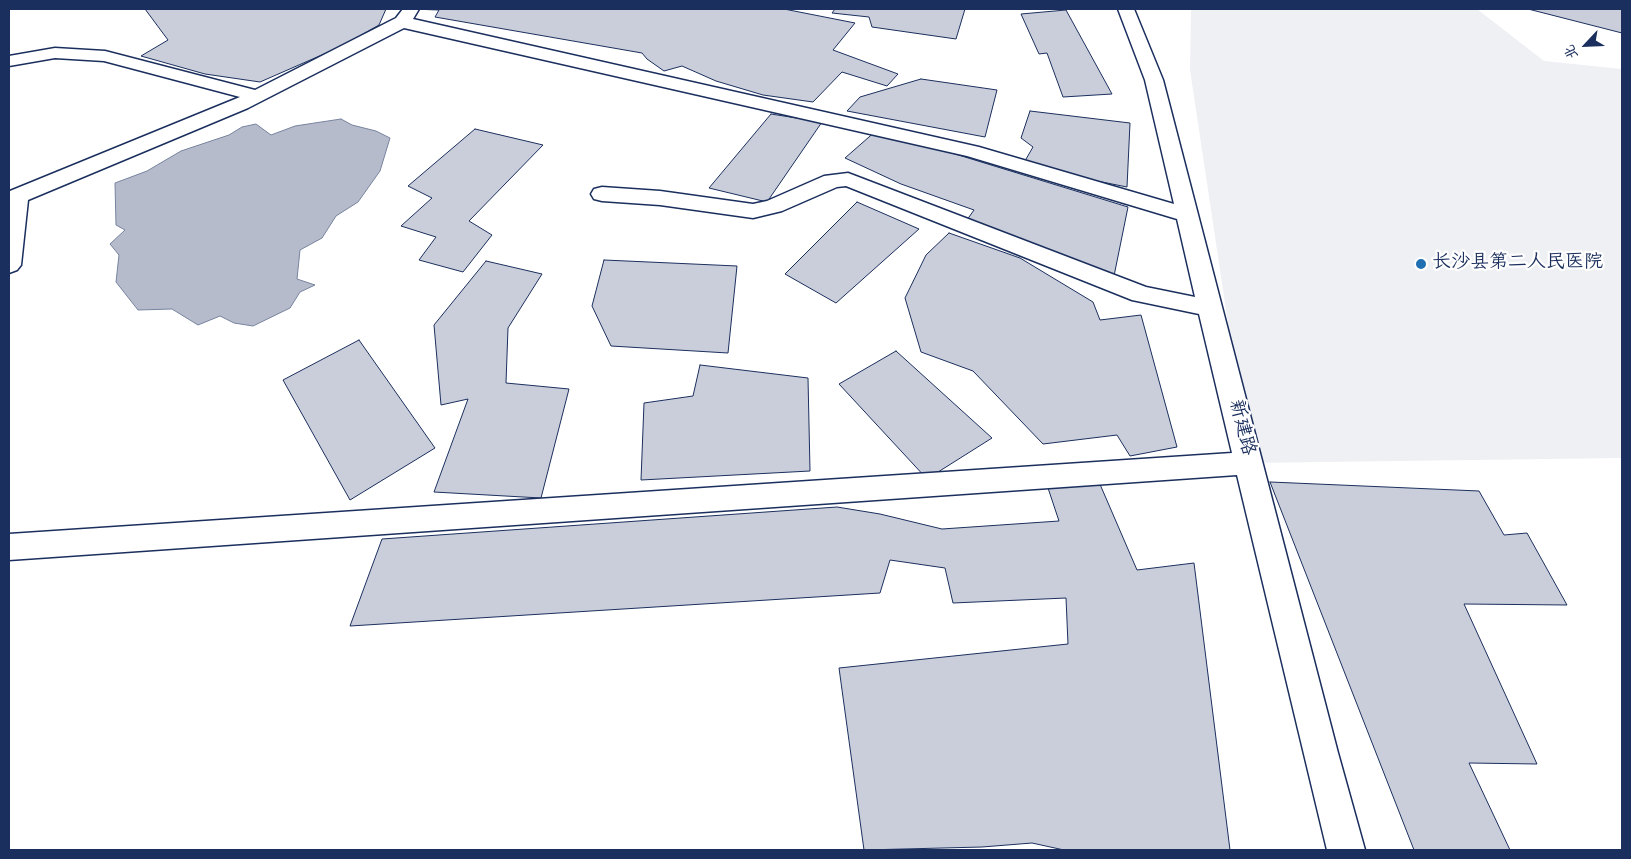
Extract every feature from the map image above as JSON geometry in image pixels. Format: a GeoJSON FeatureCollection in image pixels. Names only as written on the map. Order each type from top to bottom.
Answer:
{"type":"FeatureCollection","features":[{"type":"Feature","properties":{"kind":"street","name":"新建路"},"geometry":{"type":"LineString","coordinates":[[1126,9],[1154,80],[1346,850]]}},
{"type":"Feature","properties":{"kind":"street"},"geometry":{"type":"LineString","coordinates":[[9,265],[18,196],[257,96],[407,15],[972,151],[1187,215]]}},
{"type":"Feature","properties":{"kind":"street"},"geometry":{"type":"LineString","coordinates":[[9,60],[55,53],[105,56],[257,96]]}},
{"type":"Feature","properties":{"kind":"street"},"geometry":{"type":"LineString","coordinates":[[602,194],[660,198],[753,211],[774,206],[832,181],[848,179],[1141,294],[1210,308]]}},
{"type":"Feature","properties":{"kind":"street"},"geometry":{"type":"LineString","coordinates":[[9,547],[1249,463]]}},
{"type":"Feature","properties":{"kind":"shaded area","name":"长沙县第二人民医院"},"geometry":{"type":"Polygon","coordinates":[[[1191,9],[1477,9],[1544,61],[1622,69],[1622,458],[1249,463],[1190,70],[1191,9]]]}},
{"type":"Feature","properties":{"kind":"water"},"geometry":{"type":"Polygon","coordinates":[[[341,119],[352,125],[376,131],[390,138],[380,171],[358,202],[336,216],[322,238],[300,250],[297,279],[315,285],[300,292],[290,308],[253,326],[234,323],[220,316],[198,325],[172,309],[138,310],[116,282],[119,255],[110,244],[125,230],[116,225],[115,183],[147,171],[181,151],[229,135],[242,127],[256,124],[271,135],[295,126],[341,119]]]}},
{"type":"Feature","properties":{"kind":"building"},"geometry":{"type":"Polygon","coordinates":[[[145,9],[386,9],[379,25],[340,47],[260,82],[205,74],[141,56],[168,40],[145,9]]]}},
{"type":"Feature","properties":{"kind":"building"},"geometry":{"type":"Polygon","coordinates":[[[411,9],[784,9],[855,23],[833,50],[898,74],[887,86],[842,72],[813,102],[763,95],[716,81],[682,66],[664,71],[642,53],[435,17],[439,10],[411,9]]]}},
{"type":"Feature","properties":{"kind":"building"},"geometry":{"type":"Polygon","coordinates":[[[835,9],[965,9],[956,39],[872,27],[869,17],[832,13],[835,9]]]}},
{"type":"Feature","properties":{"kind":"building"},"geometry":{"type":"Polygon","coordinates":[[[1528,9],[1622,9],[1622,33],[1528,9]]]}},
{"type":"Feature","properties":{"kind":"building"},"geometry":{"type":"Polygon","coordinates":[[[1066,10],[1112,94],[1063,97],[1047,53],[1039,54],[1021,14],[1066,10]]]}},
{"type":"Feature","properties":{"kind":"building"},"geometry":{"type":"Polygon","coordinates":[[[921,79],[997,90],[985,137],[847,111],[860,97],[921,79]]]}},
{"type":"Feature","properties":{"kind":"building"},"geometry":{"type":"Polygon","coordinates":[[[1030,111],[1130,123],[1127,187],[1022,166],[1033,147],[1021,138],[1030,111]]]}},
{"type":"Feature","properties":{"kind":"building"},"geometry":{"type":"Polygon","coordinates":[[[771,114],[822,122],[767,202],[709,188],[771,114]]]}},
{"type":"Feature","properties":{"kind":"building"},"geometry":{"type":"Polygon","coordinates":[[[475,129],[543,145],[469,221],[492,235],[463,272],[419,260],[436,237],[401,226],[432,198],[408,186],[475,129]]]}},
{"type":"Feature","properties":{"kind":"building"},"geometry":{"type":"Polygon","coordinates":[[[877,130],[1128,207],[1114,276],[964,224],[974,210],[901,184],[845,158],[877,130]]]}},
{"type":"Feature","properties":{"kind":"building"},"geometry":{"type":"Polygon","coordinates":[[[857,202],[919,229],[836,303],[785,274],[857,202]]]}},
{"type":"Feature","properties":{"kind":"building"},"geometry":{"type":"Polygon","coordinates":[[[949,233],[1020,258],[1093,302],[1100,320],[1141,315],[1177,447],[1130,456],[1117,435],[1043,444],[973,371],[921,352],[905,298],[926,255],[949,233]]]}},
{"type":"Feature","properties":{"kind":"building"},"geometry":{"type":"Polygon","coordinates":[[[604,260],[737,266],[728,353],[611,346],[592,306],[604,260]]]}},
{"type":"Feature","properties":{"kind":"building"},"geometry":{"type":"Polygon","coordinates":[[[486,261],[542,274],[508,328],[506,383],[569,389],[541,498],[434,492],[468,399],[441,405],[434,325],[486,261]]]}},
{"type":"Feature","properties":{"kind":"building"},"geometry":{"type":"Polygon","coordinates":[[[359,340],[435,448],[350,500],[283,380],[359,340]]]}},
{"type":"Feature","properties":{"kind":"building"},"geometry":{"type":"Polygon","coordinates":[[[896,351],[992,438],[927,479],[839,384],[896,351]]]}},
{"type":"Feature","properties":{"kind":"building"},"geometry":{"type":"Polygon","coordinates":[[[700,365],[808,378],[810,471],[641,480],[644,403],[693,396],[700,365]]]}},
{"type":"Feature","properties":{"kind":"building"},"geometry":{"type":"Polygon","coordinates":[[[1099,482],[1137,570],[1194,563],[1230,850],[1064,850],[1032,843],[982,847],[864,850],[839,668],[1068,644],[1066,598],[953,603],[945,568],[890,560],[880,593],[350,626],[382,539],[837,507],[880,514],[942,529],[1059,521],[1048,488],[1099,482]]]}},
{"type":"Feature","properties":{"kind":"building"},"geometry":{"type":"Polygon","coordinates":[[[1270,482],[1479,491],[1504,535],[1527,533],[1567,605],[1464,604],[1537,764],[1469,763],[1510,850],[1414,850],[1270,482]]]}},
{"type":"Feature","properties":{"kind":"place","name":"长沙县第二人民医院"},"geometry":{"type":"Point","coordinates":[1421,264]}}]}
